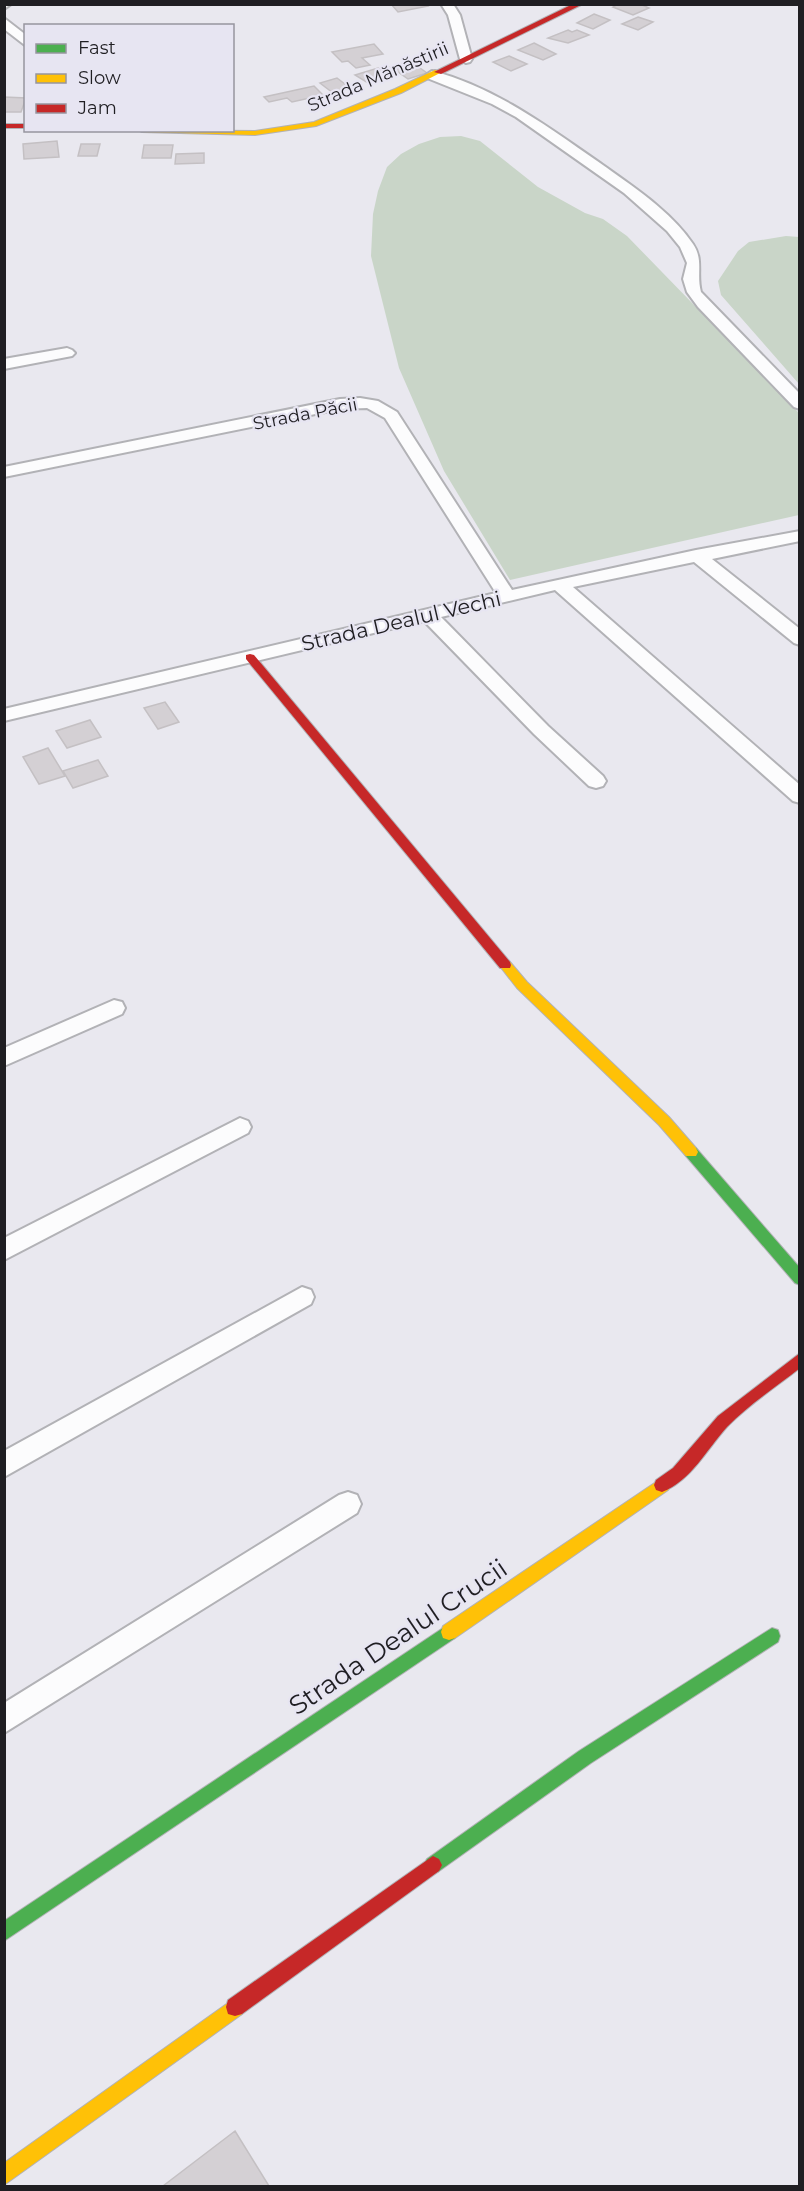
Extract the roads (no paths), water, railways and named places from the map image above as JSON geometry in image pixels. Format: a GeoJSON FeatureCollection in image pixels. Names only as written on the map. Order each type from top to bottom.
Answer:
{"type":"FeatureCollection","features":[{"type":"Feature","properties":{"kind":"street"},"geometry":{"type":"LineString","coordinates":[[447,4],[454,15],[466,59]]}},
{"type":"Feature","properties":{"kind":"street","name":"Strada Mănăstirii"},"geometry":{"type":"LineString","coordinates":[[219,132],[255,133],[316,124],[398,91],[580,4]]}},
{"type":"Feature","properties":{"kind":"street"},"geometry":{"type":"LineString","coordinates":[[4,22],[24,40]]}},
{"type":"Feature","properties":{"kind":"street"},"geometry":{"type":"LineString","coordinates":[[432,75],[497,101],[521,114],[629,190],[664,220],[687,246],[691,255],[694,263],[690,279],[694,292],[800,404]]}},
{"type":"Feature","properties":{"kind":"street"},"geometry":{"type":"LineString","coordinates":[[4,126],[24,126]]}},
{"type":"Feature","properties":{"kind":"street"},"geometry":{"type":"LineString","coordinates":[[4,364],[67,353]]}},
{"type":"Feature","properties":{"kind":"street","name":"Strada Păcii"},"geometry":{"type":"LineString","coordinates":[[4,472],[340,404],[363,402],[380,406],[391,414],[507,596]]}},
{"type":"Feature","properties":{"kind":"street","name":"Strada Dealul Vechi"},"geometry":{"type":"LineString","coordinates":[[4,715],[559,584],[800,536]]}},
{"type":"Feature","properties":{"kind":"street"},"geometry":{"type":"LineString","coordinates":[[696,555],[800,639]]}},
{"type":"Feature","properties":{"kind":"street"},"geometry":{"type":"LineString","coordinates":[[559,584],[800,795]]}},
{"type":"Feature","properties":{"kind":"street"},"geometry":{"type":"LineString","coordinates":[[428,615],[541,730],[596,781]]}},
{"type":"Feature","properties":{"kind":"street"},"geometry":{"type":"LineString","coordinates":[[250,657],[522,985],[663,1121],[800,1279]]}},
{"type":"Feature","properties":{"kind":"street"},"geometry":{"type":"LineString","coordinates":[[4,1058],[114,1008]]}},
{"type":"Feature","properties":{"kind":"street"},"geometry":{"type":"LineString","coordinates":[[4,1250],[240,1127]]}},
{"type":"Feature","properties":{"kind":"street"},"geometry":{"type":"LineString","coordinates":[[4,1465],[302,1297]]}},
{"type":"Feature","properties":{"kind":"street","name":"Strada Dealul Crucii"},"geometry":{"type":"LineString","coordinates":[[4,1932],[414,1656],[679,1473],[723,1421],[800,1359]]}},
{"type":"Feature","properties":{"kind":"street"},"geometry":{"type":"LineString","coordinates":[[4,1719],[348,1504]]}},
{"type":"Feature","properties":{"kind":"street"},"geometry":{"type":"LineString","coordinates":[[4,2175],[174,2050],[585,1757],[772,1636]]}}]}
